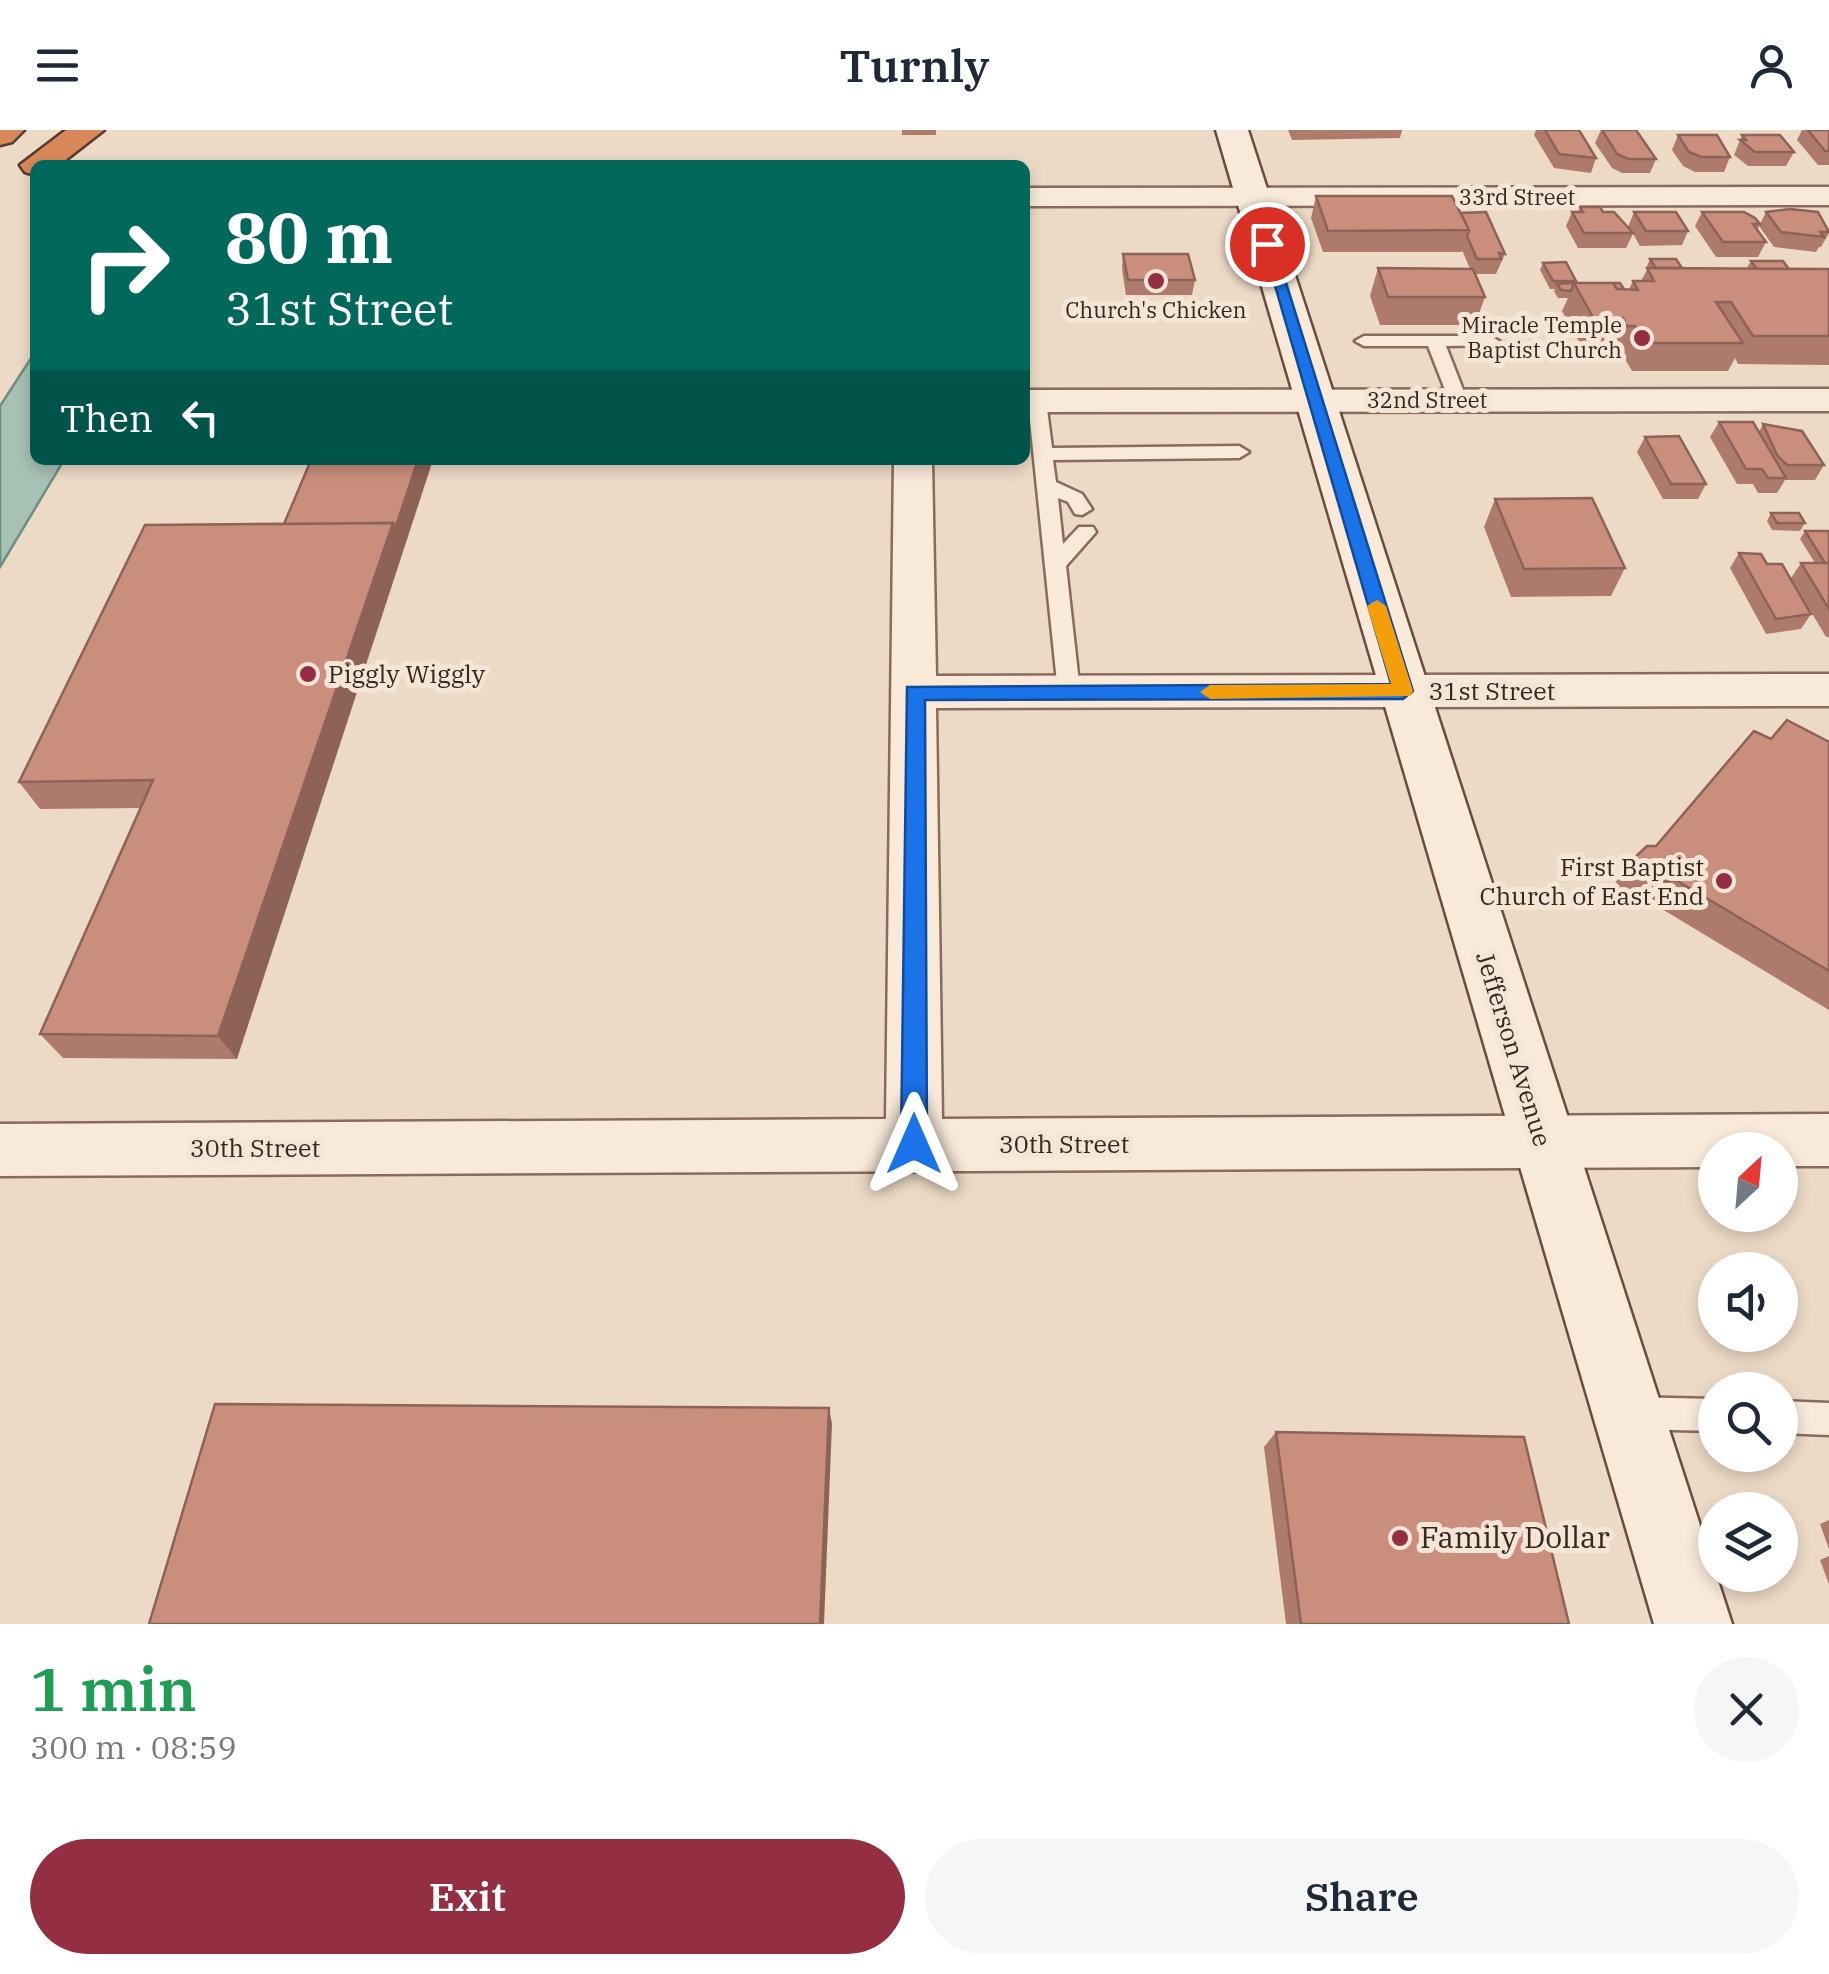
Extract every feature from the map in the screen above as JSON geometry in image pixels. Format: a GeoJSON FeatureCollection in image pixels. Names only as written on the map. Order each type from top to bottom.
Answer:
{"type":"FeatureCollection","features":[{"type":"Feature","properties":{"kind":"highway"},"geometry":{"type":"LineString","coordinates":[[0,135],[8,130]]}},
{"type":"Feature","properties":{"kind":"highway"},"geometry":{"type":"LineString","coordinates":[[45,160],[88,130]]}},
{"type":"Feature","properties":{"kind":"main road","name":"Jefferson Avenue"},"geometry":{"type":"LineString","coordinates":[[1232,130],[1694,1624]]}},
{"type":"Feature","properties":{"kind":"street","name":"33rd Street"},"geometry":{"type":"LineString","coordinates":[[1030,197],[1829,196]]}},
{"type":"Feature","properties":{"kind":"street","name":"32nd Street"},"geometry":{"type":"LineString","coordinates":[[1031,401],[1829,400]]}},
{"type":"Feature","properties":{"kind":"street"},"geometry":{"type":"LineString","coordinates":[[913,465],[914,1144]]}},
{"type":"Feature","properties":{"kind":"street","name":"31st Street"},"geometry":{"type":"LineString","coordinates":[[914,692],[1829,690]]}},
{"type":"Feature","properties":{"kind":"street","name":"30th Street"},"geometry":{"type":"LineString","coordinates":[[0,1150],[1829,1140]]}},
{"type":"Feature","properties":{"kind":"lane"},"geometry":{"type":"LineString","coordinates":[[1364,341],[1490,342]]}},
{"type":"Feature","properties":{"kind":"lane"},"geometry":{"type":"LineString","coordinates":[[1435,341],[1458,400]]}},
{"type":"Feature","properties":{"kind":"lane"},"geometry":{"type":"LineString","coordinates":[[1031,401],[1043,454],[1068,692]]}},
{"type":"Feature","properties":{"kind":"lane"},"geometry":{"type":"LineString","coordinates":[[1043,454],[1239,452]]}},
{"type":"Feature","properties":{"kind":"lane"},"geometry":{"type":"LineString","coordinates":[[1046,486],[1075,498],[1082,509]]}},
{"type":"Feature","properties":{"kind":"lane"},"geometry":{"type":"LineString","coordinates":[[1055,566],[1086,532]]}},
{"type":"Feature","properties":{"kind":"lane"},"geometry":{"type":"LineString","coordinates":[[1629,1413],[1698,1415]]}},
{"type":"Feature","properties":{"kind":"lane"},"geometry":{"type":"LineString","coordinates":[[1798,1418],[1829,1419]]}},
{"type":"Feature","properties":{"kind":"shaded area"},"geometry":{"type":"Polygon","coordinates":[[[30,360],[30,465],[61,465],[0,567],[0,406],[30,360]]]}},
{"type":"Feature","properties":{"kind":"building"},"geometry":{"type":"Polygon","coordinates":[[[1545,130],[1579,130],[1596,158],[1559,154],[1545,130]]]}},
{"type":"Feature","properties":{"kind":"building"},"geometry":{"type":"Polygon","coordinates":[[[1602,130],[1636,130],[1656,159],[1628,159],[1617,154],[1602,130]]]}},
{"type":"Feature","properties":{"kind":"building"},"geometry":{"type":"Polygon","coordinates":[[[1808,130],[1829,130],[1829,151],[1825,151],[1808,130]]]}},
{"type":"Feature","properties":{"kind":"building"},"geometry":{"type":"Polygon","coordinates":[[[1678,135],[1717,135],[1730,157],[1701,157],[1689,152],[1678,135]]]}},
{"type":"Feature","properties":{"kind":"building"},"geometry":{"type":"Polygon","coordinates":[[[1742,135],[1780,135],[1794,152],[1755,152],[1740,140],[1746,140],[1742,135]]]}},
{"type":"Feature","properties":{"kind":"building"},"geometry":{"type":"Polygon","coordinates":[[[1316,196],[1452,196],[1469,230],[1328,231],[1316,196]]]}},
{"type":"Feature","properties":{"kind":"building"},"geometry":{"type":"Polygon","coordinates":[[[1580,207],[1614,212],[1633,233],[1584,233],[1572,212],[1583,212],[1580,207]]]}},
{"type":"Feature","properties":{"kind":"building"},"geometry":{"type":"Polygon","coordinates":[[[1486,212],[1505,254],[1499,253],[1501,259],[1477,259],[1467,236],[1469,230],[1461,213],[1486,212]]]}},
{"type":"Feature","properties":{"kind":"building"},"geometry":{"type":"Polygon","coordinates":[[[1634,212],[1676,212],[1688,231],[1646,231],[1634,212]]]}},
{"type":"Feature","properties":{"kind":"building"},"geometry":{"type":"Polygon","coordinates":[[[1702,212],[1744,212],[1760,224],[1753,224],[1766,242],[1723,242],[1702,212]]]}},
{"type":"Feature","properties":{"kind":"building"},"geometry":{"type":"Polygon","coordinates":[[[1766,212],[1818,212],[1829,232],[1820,232],[1824,237],[1781,232],[1766,212]]]}},
{"type":"Feature","properties":{"kind":"building"},"geometry":{"type":"Polygon","coordinates":[[[1123,254],[1188,254],[1195,280],[1128,280],[1123,254]]]}},
{"type":"Feature","properties":{"kind":"building"},"geometry":{"type":"Polygon","coordinates":[[[1650,259],[1676,259],[1682,268],[1656,268],[1650,259]]]}},
{"type":"Feature","properties":{"kind":"building"},"geometry":{"type":"Polygon","coordinates":[[[1751,261],[1783,261],[1789,269],[1757,269],[1751,261]]]}},
{"type":"Feature","properties":{"kind":"building"},"geometry":{"type":"Polygon","coordinates":[[[1566,262],[1576,281],[1553,281],[1543,263],[1566,262]]]}},
{"type":"Feature","properties":{"kind":"building"},"geometry":{"type":"Polygon","coordinates":[[[1378,268],[1473,269],[1485,297],[1388,297],[1378,268]]]}},
{"type":"Feature","properties":{"kind":"building"},"geometry":{"type":"Polygon","coordinates":[[[1647,268],[1829,269],[1829,336],[1753,336],[1731,302],[1716,302],[1743,343],[1645,343],[1635,326],[1626,326],[1623,318],[1594,319],[1574,283],[1613,283],[1617,289],[1638,290],[1633,281],[1654,281],[1647,268]]]}},
{"type":"Feature","properties":{"kind":"building"},"geometry":{"type":"Polygon","coordinates":[[[1574,283],[1571,291],[1561,290],[1557,284],[1574,283]]]}},
{"type":"Feature","properties":{"kind":"building"},"geometry":{"type":"Polygon","coordinates":[[[1719,422],[1753,422],[1786,478],[1768,478],[1762,469],[1746,469],[1719,422]]]}},
{"type":"Feature","properties":{"kind":"building"},"geometry":{"type":"Polygon","coordinates":[[[1763,424],[1802,431],[1824,465],[1787,465],[1777,455],[1763,424]]]}},
{"type":"Feature","properties":{"kind":"building"},"geometry":{"type":"Polygon","coordinates":[[[1679,436],[1706,484],[1671,484],[1645,437],[1679,436]]]}},
{"type":"Feature","properties":{"kind":"building"},"geometry":{"type":"Polygon","coordinates":[[[309,465],[416,465],[395,529],[393,523],[284,524],[309,465]]]}},
{"type":"Feature","properties":{"kind":"building"},"geometry":{"type":"Polygon","coordinates":[[[1592,498],[1625,568],[1524,569],[1495,499],[1592,498]]]}},
{"type":"Feature","properties":{"kind":"building"},"geometry":{"type":"Polygon","coordinates":[[[1771,513],[1799,513],[1805,523],[1777,523],[1771,513]]]}},
{"type":"Feature","properties":{"kind":"building"},"geometry":{"type":"Polygon","coordinates":[[[393,523],[218,1036],[40,1034],[153,780],[19,782],[145,525],[393,523]]]}},
{"type":"Feature","properties":{"kind":"building"},"geometry":{"type":"Polygon","coordinates":[[[1805,531],[1829,531],[1829,563],[1825,563],[1805,531]]]}},
{"type":"Feature","properties":{"kind":"building"},"geometry":{"type":"Polygon","coordinates":[[[1739,553],[1761,554],[1767,564],[1782,564],[1811,614],[1776,619],[1739,553]]]}},
{"type":"Feature","properties":{"kind":"building"},"geometry":{"type":"Polygon","coordinates":[[[1801,563],[1829,563],[1829,609],[1801,563]]]}},
{"type":"Feature","properties":{"kind":"building","name":"First Baptist Church of East End"},"geometry":{"type":"Polygon","coordinates":[[[1787,720],[1829,742],[1829,971],[1676,880],[1660,882],[1629,863],[1647,846],[1656,846],[1754,731],[1771,739],[1787,720]]]}},
{"type":"Feature","properties":{"kind":"building"},"geometry":{"type":"Polygon","coordinates":[[[215,1404],[829,1408],[820,1624],[149,1624],[215,1404]]]}},
{"type":"Feature","properties":{"kind":"building","name":"Family Dollar"},"geometry":{"type":"Polygon","coordinates":[[[1276,1432],[1524,1437],[1569,1624],[1301,1624],[1276,1432]]]}},
{"type":"Feature","properties":{"kind":"slow traffic"},"geometry":{"type":"LineString","coordinates":[[1210,692],[1403,691],[1377,606]]}},
{"type":"Feature","properties":{"kind":"place","name":"Church's Chicken"},"geometry":{"type":"Point","coordinates":[1156,281]}},
{"type":"Feature","properties":{"kind":"place","name":"Miracle Temple Baptist Church"},"geometry":{"type":"Point","coordinates":[1642,338]}},
{"type":"Feature","properties":{"kind":"place","name":"Piggly Wiggly"},"geometry":{"type":"Point","coordinates":[308,674]}},
{"type":"Feature","properties":{"kind":"place","name":"First Baptist Church of East End"},"geometry":{"type":"Point","coordinates":[1724,881]}},
{"type":"Feature","properties":{"kind":"place","name":"Family Dollar"},"geometry":{"type":"Point","coordinates":[1400,1538]}},
{"type":"Feature","properties":{"kind":"route"},"geometry":{"type":"LineString","coordinates":[[914,1144],[914,692],[1403,691],[1267,244]]}}]}
